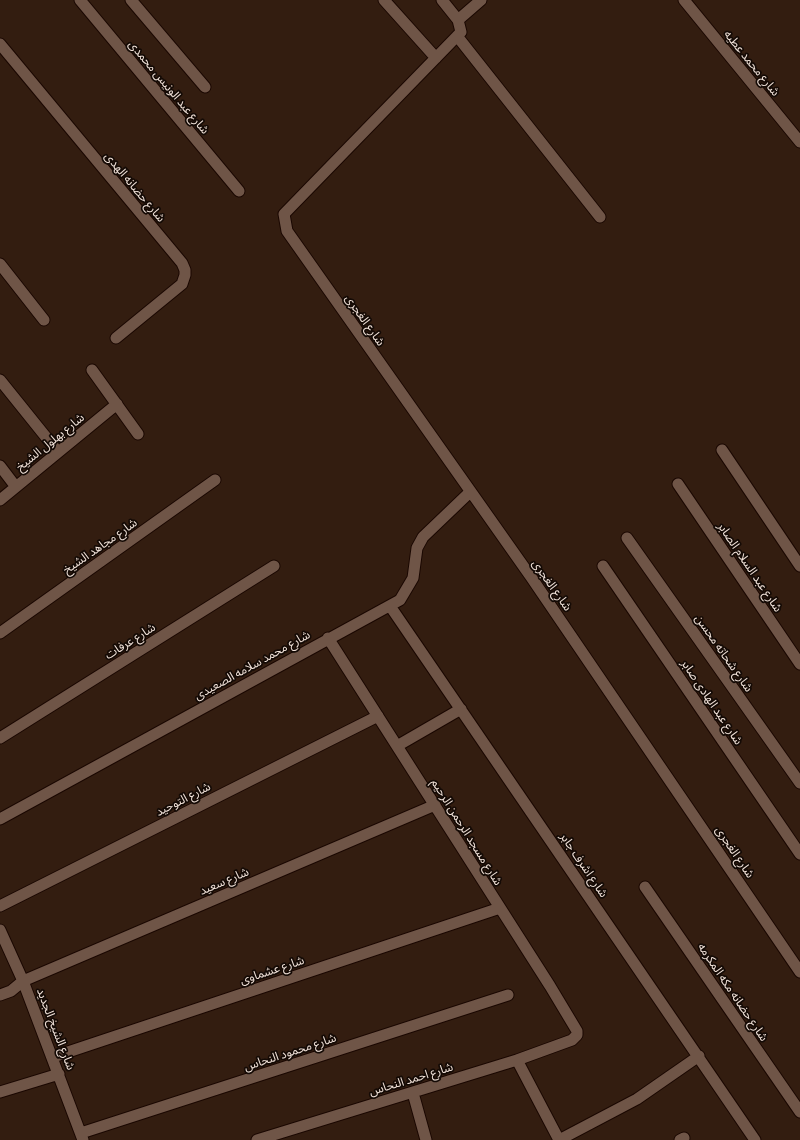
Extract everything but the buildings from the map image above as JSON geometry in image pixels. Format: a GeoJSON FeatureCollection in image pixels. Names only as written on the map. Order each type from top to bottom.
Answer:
{"type":"FeatureCollection","features":[{"type":"Feature","properties":{"kind":"street","name":"شارع عبد الونيس محمدى"},"geometry":{"type":"LineString","coordinates":[[80,0],[239,191]]}},
{"type":"Feature","properties":{"kind":"street"},"geometry":{"type":"LineString","coordinates":[[131,0],[205,87]]}},
{"type":"Feature","properties":{"kind":"street"},"geometry":{"type":"LineString","coordinates":[[384,0],[436,58],[462,29],[458,20],[442,0]]}},
{"type":"Feature","properties":{"kind":"street"},"geometry":{"type":"LineString","coordinates":[[458,20],[481,0]]}},
{"type":"Feature","properties":{"kind":"street","name":"شارع محمد عطيه"},"geometry":{"type":"LineString","coordinates":[[684,0],[800,142]]}},
{"type":"Feature","properties":{"kind":"street"},"geometry":{"type":"LineString","coordinates":[[457,36],[600,217]]}},
{"type":"Feature","properties":{"kind":"street","name":"شارع حضانه الهدى"},"geometry":{"type":"LineString","coordinates":[[0,44],[182,263],[185,270],[182,284],[116,338]]}},
{"type":"Feature","properties":{"kind":"street","name":"شارع الغجرى"},"geometry":{"type":"LineString","coordinates":[[436,58],[284,214],[284,224],[293,241],[470,492],[800,972]]}},
{"type":"Feature","properties":{"kind":"street"},"geometry":{"type":"LineString","coordinates":[[0,264],[44,320]]}},
{"type":"Feature","properties":{"kind":"street"},"geometry":{"type":"LineString","coordinates":[[92,370],[138,434]]}},
{"type":"Feature","properties":{"kind":"street"},"geometry":{"type":"LineString","coordinates":[[0,380],[58,452]]}},
{"type":"Feature","properties":{"kind":"street","name":"شارع بهلول الشيخ"},"geometry":{"type":"LineString","coordinates":[[0,500],[117,404]]}},
{"type":"Feature","properties":{"kind":"street"},"geometry":{"type":"LineString","coordinates":[[722,450],[800,566]]}},
{"type":"Feature","properties":{"kind":"street"},"geometry":{"type":"LineString","coordinates":[[0,466],[16,487]]}},
{"type":"Feature","properties":{"kind":"street","name":"شارع مجاهد الشيخ"},"geometry":{"type":"LineString","coordinates":[[0,633],[215,480]]}},
{"type":"Feature","properties":{"kind":"street","name":"شارع عبد السلام الصابر"},"geometry":{"type":"LineString","coordinates":[[678,484],[800,664]]}},
{"type":"Feature","properties":{"kind":"street","name":"شارع محمد سلامه الصعيدى"},"geometry":{"type":"LineString","coordinates":[[0,819],[328,638],[400,600],[413,578],[417,548],[423,536],[470,492]]}},
{"type":"Feature","properties":{"kind":"street","name":"شارع شحاته محسن"},"geometry":{"type":"LineString","coordinates":[[627,538],[800,783]]}},
{"type":"Feature","properties":{"kind":"street","name":"شارع عرفات"},"geometry":{"type":"LineString","coordinates":[[0,738],[274,566]]}},
{"type":"Feature","properties":{"kind":"street","name":"شارع عبد الهادى صابر"},"geometry":{"type":"LineString","coordinates":[[603,566],[800,854]]}},
{"type":"Feature","properties":{"kind":"street","name":"شارع اشرف جابر"},"geometry":{"type":"LineString","coordinates":[[390,606],[699,1056],[754,1140]]}},
{"type":"Feature","properties":{"kind":"street","name":"شارع مسجد الرحمن الرحيم"},"geometry":{"type":"LineString","coordinates":[[328,638],[577,1031],[576,1038],[572,1040]]}},
{"type":"Feature","properties":{"kind":"street"},"geometry":{"type":"LineString","coordinates":[[397,746],[460,709]]}},
{"type":"Feature","properties":{"kind":"street","name":"شارع التوحيد"},"geometry":{"type":"LineString","coordinates":[[0,906],[378,716]]}},
{"type":"Feature","properties":{"kind":"street","name":"شارع سعيد"},"geometry":{"type":"LineString","coordinates":[[0,995],[11,991],[23,981],[435,805]]}},
{"type":"Feature","properties":{"kind":"street","name":"شارع حضانه مكه المكرمه"},"geometry":{"type":"LineString","coordinates":[[645,887],[800,1112]]}},
{"type":"Feature","properties":{"kind":"street","name":"شارع عشماوى"},"geometry":{"type":"LineString","coordinates":[[53,1057],[500,908]]}},
{"type":"Feature","properties":{"kind":"street","name":"شارع الشيخ الجديد"},"geometry":{"type":"LineString","coordinates":[[0,930],[23,981],[82,1136]]}},
{"type":"Feature","properties":{"kind":"street","name":"شارع محمود النحاس"},"geometry":{"type":"LineString","coordinates":[[82,1136],[508,995]]}},
{"type":"Feature","properties":{"kind":"street","name":"شارع احمد النحاس"},"geometry":{"type":"LineString","coordinates":[[257,1140],[518,1060],[572,1040]]}},
{"type":"Feature","properties":{"kind":"street"},"geometry":{"type":"LineString","coordinates":[[518,1060],[559,1140],[637,1099],[699,1056]]}},
{"type":"Feature","properties":{"kind":"street"},"geometry":{"type":"LineString","coordinates":[[0,1092],[59,1074]]}},
{"type":"Feature","properties":{"kind":"street"},"geometry":{"type":"LineString","coordinates":[[413,1093],[426,1140]]}},
{"type":"Feature","properties":{"kind":"street"},"geometry":{"type":"LineString","coordinates":[[294,1129],[297,1140]]}}]}
